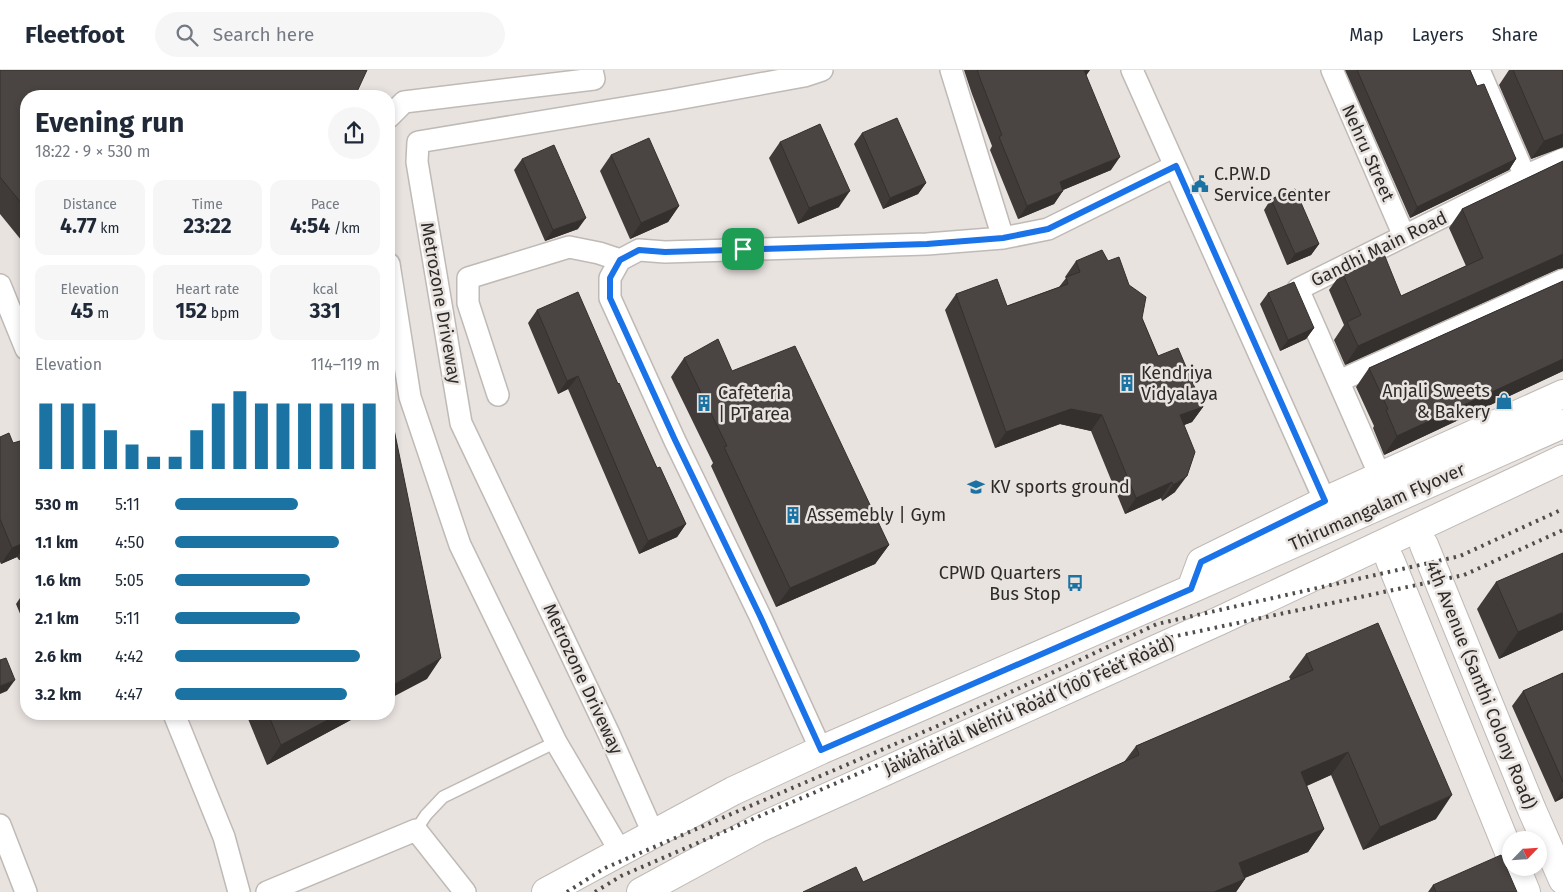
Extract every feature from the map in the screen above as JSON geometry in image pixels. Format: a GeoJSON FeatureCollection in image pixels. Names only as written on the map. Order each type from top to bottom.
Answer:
{"type":"FeatureCollection","features":[{"type":"Feature","properties":{"kind":"main road"},"geometry":{"type":"LineString","coordinates":[[546,892],[733,791],[821,750],[1191,589],[1201,562],[1325,501],[1563,394]]}},
{"type":"Feature","properties":{"kind":"main road","name":"Thirumangalam Flyover"},"geometry":{"type":"LineString","coordinates":[[1191,589],[1563,424]]}},
{"type":"Feature","properties":{"kind":"main road","name":"Thirumangalam Flyover"},"geometry":{"type":"LineString","coordinates":[[1222,620],[1563,459]]}},
{"type":"Feature","properties":{"kind":"main road","name":"4th Avenue (Santhi Colony Road)"},"geometry":{"type":"LineString","coordinates":[[1502,835],[1390,560],[1424,544],[1532,810],[1563,880]]}},
{"type":"Feature","properties":{"kind":"main road"},"geometry":{"type":"LineString","coordinates":[[1222,620],[1248,625],[1390,560]]}},
{"type":"Feature","properties":{"kind":"main road","name":"Jawaharlal Nehru Road (100 Feet Road)"},"geometry":{"type":"LineString","coordinates":[[641,892],[759,828],[1222,620]]}},
{"type":"Feature","properties":{"kind":"main road"},"geometry":{"type":"LineString","coordinates":[[1519,876],[1526,892]]}},
{"type":"Feature","properties":{"kind":"street"},"geometry":{"type":"LineString","coordinates":[[395,111],[404,102],[594,78],[592,70]]}},
{"type":"Feature","properties":{"kind":"street","name":"Metrozone Driveway"},"geometry":{"type":"LineString","coordinates":[[653,833],[609,734],[461,423],[417,162],[418,142],[672,100],[804,76],[822,70]]}},
{"type":"Feature","properties":{"kind":"street"},"geometry":{"type":"LineString","coordinates":[[951,70],[1003,238]]}},
{"type":"Feature","properties":{"kind":"street"},"geometry":{"type":"LineString","coordinates":[[1132,70],[1325,501]]}},
{"type":"Feature","properties":{"kind":"street","name":"Nehru Street"},"geometry":{"type":"LineString","coordinates":[[1332,70],[1404,236]]}},
{"type":"Feature","properties":{"kind":"street"},"geometry":{"type":"LineString","coordinates":[[1479,70],[1525,176]]}},
{"type":"Feature","properties":{"kind":"street","name":"Gandhi Main Road"},"geometry":{"type":"LineString","coordinates":[[1380,476],[1298,289],[1525,176],[1563,160]]}},
{"type":"Feature","properties":{"kind":"street"},"geometry":{"type":"LineString","coordinates":[[821,750],[610,298],[610,278],[620,260],[639,250],[665,252],[927,244],[1003,238],[1048,229],[1176,166]]}},
{"type":"Feature","properties":{"kind":"street"},"geometry":{"type":"LineString","coordinates":[[498,395],[468,303],[468,278],[569,247],[599,253],[620,260]]}},
{"type":"Feature","properties":{"kind":"street"},"geometry":{"type":"LineString","coordinates":[[1339,381],[1563,280]]}},
{"type":"Feature","properties":{"kind":"street"},"geometry":{"type":"LineString","coordinates":[[0,284],[20,334]]}},
{"type":"Feature","properties":{"kind":"street"},"geometry":{"type":"LineString","coordinates":[[395,316],[410,397],[460,545],[556,742],[620,851]]}},
{"type":"Feature","properties":{"kind":"street"},"geometry":{"type":"LineString","coordinates":[[176,720],[224,837],[239,892]]}},
{"type":"Feature","properties":{"kind":"street"},"geometry":{"type":"LineString","coordinates":[[0,825],[26,892]]}},
{"type":"Feature","properties":{"kind":"street"},"geometry":{"type":"LineString","coordinates":[[267,892],[416,830],[465,892]]}},
{"type":"Feature","properties":{"kind":"lane"},"geometry":{"type":"LineString","coordinates":[[416,830],[426,815],[443,797],[556,742]]}},
{"type":"Feature","properties":{"kind":"building"},"geometry":{"type":"Polygon","coordinates":[[[0,70],[367,70],[358,90],[20,90],[20,202],[0,177],[0,70]]]}},
{"type":"Feature","properties":{"kind":"building"},"geometry":{"type":"Polygon","coordinates":[[[977,70],[1084,70],[1120,157],[1060,182],[1063,191],[1027,206],[999,137],[1002,135],[977,70]]]}},
{"type":"Feature","properties":{"kind":"building"},"geometry":{"type":"Polygon","coordinates":[[[1357,70],[1470,70],[1477,86],[1484,84],[1516,159],[1417,207],[1357,70]]]}},
{"type":"Feature","properties":{"kind":"building"},"geometry":{"type":"Polygon","coordinates":[[[1513,70],[1563,70],[1563,134],[1544,141],[1513,70]]]}},
{"type":"Feature","properties":{"kind":"building"},"geometry":{"type":"Polygon","coordinates":[[[897,118],[926,183],[890,198],[862,133],[897,118]]]}},
{"type":"Feature","properties":{"kind":"building"},"geometry":{"type":"Polygon","coordinates":[[[820,124],[850,191],[809,208],[780,142],[820,124]]]}},
{"type":"Feature","properties":{"kind":"building"},"geometry":{"type":"Polygon","coordinates":[[[649,138],[679,206],[641,223],[611,155],[649,138]]]}},
{"type":"Feature","properties":{"kind":"building"},"geometry":{"type":"Polygon","coordinates":[[[554,145],[586,218],[553,230],[522,159],[554,145]]]}},
{"type":"Feature","properties":{"kind":"building"},"geometry":{"type":"Polygon","coordinates":[[[1563,161],[1563,254],[1358,346],[1347,322],[1361,315],[1342,272],[1384,254],[1401,296],[1483,258],[1462,209],[1563,161]]]}},
{"type":"Feature","properties":{"kind":"building"},"geometry":{"type":"Polygon","coordinates":[[[1295,189],[1319,244],[1295,254],[1271,199],[1295,189]]]}},
{"type":"Feature","properties":{"kind":"building","name":"Kendriya Vidyalaya"},"geometry":{"type":"Polygon","coordinates":[[[1102,250],[1108,261],[1119,257],[1129,285],[1146,297],[1142,318],[1158,356],[1178,348],[1203,407],[1180,415],[1195,452],[1187,476],[1173,485],[1172,482],[1136,498],[1102,415],[1071,409],[1006,432],[956,294],[997,279],[1007,306],[1068,284],[1066,277],[1080,272],[1076,261],[1102,250]]]}},
{"type":"Feature","properties":{"kind":"building"},"geometry":{"type":"Polygon","coordinates":[[[1563,281],[1563,359],[1397,436],[1386,410],[1388,409],[1369,368],[1563,281]]]}},
{"type":"Feature","properties":{"kind":"building"},"geometry":{"type":"Polygon","coordinates":[[[1294,282],[1314,328],[1288,340],[1268,293],[1294,282]]]}},
{"type":"Feature","properties":{"kind":"building"},"geometry":{"type":"Polygon","coordinates":[[[578,292],[657,468],[660,467],[686,524],[648,541],[578,376],[567,381],[537,310],[578,292]]]}},
{"type":"Feature","properties":{"kind":"building","name":"Assemebly | Gym"},"geometry":{"type":"Polygon","coordinates":[[[718,339],[732,371],[795,346],[889,545],[790,588],[724,447],[727,446],[684,358],[718,339]]]}},
{"type":"Feature","properties":{"kind":"building"},"geometry":{"type":"Polygon","coordinates":[[[9,433],[13,443],[20,441],[20,545],[12,548],[0,519],[0,437],[9,433]]]}},
{"type":"Feature","properties":{"kind":"building"},"geometry":{"type":"Polygon","coordinates":[[[395,434],[441,658],[395,684],[395,434]]]}},
{"type":"Feature","properties":{"kind":"building"},"geometry":{"type":"Polygon","coordinates":[[[1563,553],[1563,612],[1518,632],[1496,582],[1563,553]]]}},
{"type":"Feature","properties":{"kind":"building"},"geometry":{"type":"Polygon","coordinates":[[[1378,623],[1452,795],[1380,827],[1348,752],[1301,772],[1324,829],[1239,863],[1245,879],[1214,892],[803,892],[856,867],[863,882],[1139,755],[1136,746],[1313,670],[1306,654],[1378,623]]]}},
{"type":"Feature","properties":{"kind":"building"},"geometry":{"type":"Polygon","coordinates":[[[6,658],[15,680],[0,686],[0,660],[6,658]]]}},
{"type":"Feature","properties":{"kind":"building"},"geometry":{"type":"Polygon","coordinates":[[[1563,673],[1563,782],[1523,691],[1563,673]]]}},
{"type":"Feature","properties":{"kind":"building"},"geometry":{"type":"Polygon","coordinates":[[[271,720],[328,720],[281,745],[271,720]]]}},
{"type":"Feature","properties":{"kind":"building"},"geometry":{"type":"Polygon","coordinates":[[[1501,855],[1502,876],[1510,876],[1517,892],[1436,892],[1433,885],[1501,855]]]}},
{"type":"Feature","properties":{"kind":"railway"},"geometry":{"type":"LineString","coordinates":[[567,892],[605,868],[942,724],[1157,624],[1460,556],[1563,509]]}},
{"type":"Feature","properties":{"kind":"railway"},"geometry":{"type":"LineString","coordinates":[[595,892],[621,876],[936,740],[1162,639],[1464,575],[1563,530]]}},
{"type":"Feature","properties":{"kind":"place","name":"C.P.W.D Service Center"},"geometry":{"type":"Point","coordinates":[1200,184]}},
{"type":"Feature","properties":{"kind":"place","name":"Kendriya Vidyalaya"},"geometry":{"type":"Point","coordinates":[1127,383]}},
{"type":"Feature","properties":{"kind":"place","name":"Anjali Sweets & Bakery"},"geometry":{"type":"Point","coordinates":[1504,401]}},
{"type":"Feature","properties":{"kind":"place","name":"Cafeteria | PT area"},"geometry":{"type":"Point","coordinates":[704,403]}},
{"type":"Feature","properties":{"kind":"place","name":"KV sports ground"},"geometry":{"type":"Point","coordinates":[976,487]}},
{"type":"Feature","properties":{"kind":"place","name":"Assemebly | Gym"},"geometry":{"type":"Point","coordinates":[793,515]}},
{"type":"Feature","properties":{"kind":"place","name":"CPWD Quarters Bus Stop"},"geometry":{"type":"Point","coordinates":[1075,583]}},
{"type":"Feature","properties":{"kind":"route"},"geometry":{"type":"LineString","coordinates":[[1176,166],[1325,501],[1201,562],[1191,589],[821,750],[610,298],[610,278],[620,260],[639,250],[665,252],[743,249],[927,244],[1003,238],[1048,229],[1176,166]]}}]}
